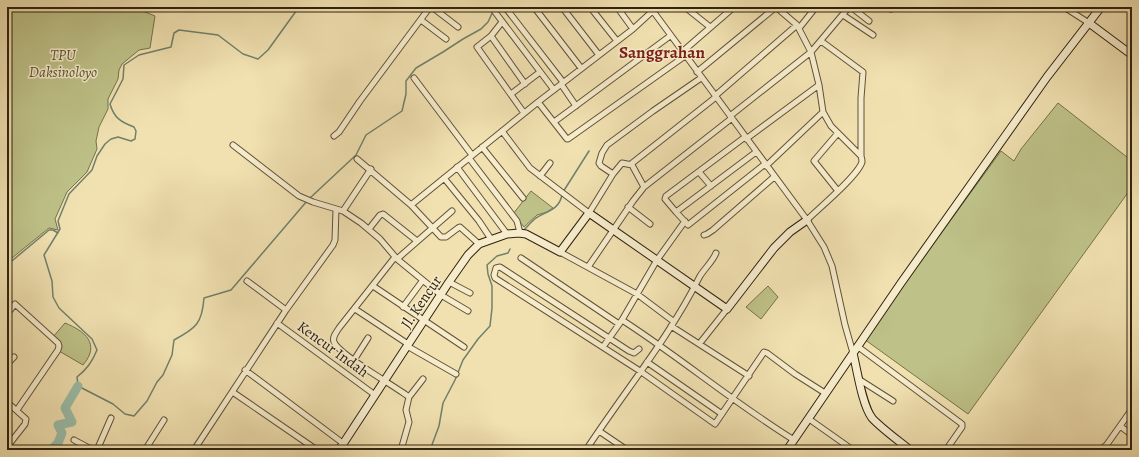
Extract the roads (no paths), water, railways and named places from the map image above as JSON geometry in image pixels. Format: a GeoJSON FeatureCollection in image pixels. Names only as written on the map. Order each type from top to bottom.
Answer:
{"type":"FeatureCollection","features":[{"type":"Feature","properties":{"kind":"street"},"geometry":{"type":"LineString","coordinates":[[334,136],[339,132],[360,101],[431,7],[458,27]]}},
{"type":"Feature","properties":{"kind":"street"},"geometry":{"type":"LineString","coordinates":[[505,7],[562,83],[576,106]]}},
{"type":"Feature","properties":{"kind":"street"},"geometry":{"type":"LineString","coordinates":[[534,7],[581,68]]}},
{"type":"Feature","properties":{"kind":"street"},"geometry":{"type":"LineString","coordinates":[[562,7],[599,55]]}},
{"type":"Feature","properties":{"kind":"street"},"geometry":{"type":"LineString","coordinates":[[590,7],[617,41]]}},
{"type":"Feature","properties":{"kind":"street"},"geometry":{"type":"LineString","coordinates":[[617,7],[633,29]]}},
{"type":"Feature","properties":{"kind":"street"},"geometry":{"type":"LineString","coordinates":[[650,7],[806,220],[824,247],[832,266],[845,325],[855,349],[866,404],[872,418],[910,450]]}},
{"type":"Feature","properties":{"kind":"street"},"geometry":{"type":"LineString","coordinates":[[411,205],[524,113],[633,29],[657,7]]}},
{"type":"Feature","properties":{"kind":"street"},"geometry":{"type":"LineString","coordinates":[[685,7],[710,27]]}},
{"type":"Feature","properties":{"kind":"street"},"geometry":{"type":"LineString","coordinates":[[538,102],[566,139],[569,139],[683,54],[710,27],[734,7]]}},
{"type":"Feature","properties":{"kind":"street"},"geometry":{"type":"LineString","coordinates":[[697,72],[776,7],[798,26],[811,52],[819,86],[822,112],[838,133],[861,156]]}},
{"type":"Feature","properties":{"kind":"street"},"geometry":{"type":"LineString","coordinates":[[749,376],[672,323],[636,294],[560,252],[589,213],[613,174],[622,163],[631,164],[798,26],[816,7]]}},
{"type":"Feature","properties":{"kind":"street"},"geometry":{"type":"LineString","coordinates":[[588,267],[628,207],[644,187],[811,52],[850,7],[868,21]]}},
{"type":"Feature","properties":{"kind":"street"},"geometry":{"type":"LineString","coordinates":[[1064,7],[1089,23],[1132,56]]}},
{"type":"Feature","properties":{"kind":"street"},"geometry":{"type":"LineString","coordinates":[[787,450],[855,349],[1048,77],[1101,7]]}},
{"type":"Feature","properties":{"kind":"street"},"geometry":{"type":"LineString","coordinates":[[495,12],[554,90]]}},
{"type":"Feature","properties":{"kind":"street"},"geometry":{"type":"LineString","coordinates":[[843,15],[873,35]]}},
{"type":"Feature","properties":{"kind":"street"},"geometry":{"type":"LineString","coordinates":[[421,20],[446,39]]}},
{"type":"Feature","properties":{"kind":"street"},"geometry":{"type":"LineString","coordinates":[[502,22],[491,36],[477,47],[524,113]]}},
{"type":"Feature","properties":{"kind":"street"},"geometry":{"type":"LineString","coordinates":[[491,36],[525,84]]}},
{"type":"Feature","properties":{"kind":"street"},"geometry":{"type":"LineString","coordinates":[[554,122],[670,36]]}},
{"type":"Feature","properties":{"kind":"street"},"geometry":{"type":"LineString","coordinates":[[700,343],[774,248],[790,232],[806,220],[838,191],[861,164],[861,98],[863,72],[821,41]]}},
{"type":"Feature","properties":{"kind":"street"},"geometry":{"type":"LineString","coordinates":[[511,94],[540,72]]}},
{"type":"Feature","properties":{"kind":"street"},"geometry":{"type":"LineString","coordinates":[[414,78],[517,222],[520,233]]}},
{"type":"Feature","properties":{"kind":"street"},"geometry":{"type":"LineString","coordinates":[[613,174],[599,163],[602,153],[607,145],[701,78]]}},
{"type":"Feature","properties":{"kind":"street"},"geometry":{"type":"LineString","coordinates":[[819,86],[666,196],[665,199],[688,225],[766,165],[822,112]]}},
{"type":"Feature","properties":{"kind":"street"},"geometry":{"type":"LineString","coordinates":[[502,131],[526,164],[540,176],[589,213],[726,309]]}},
{"type":"Feature","properties":{"kind":"street"},"geometry":{"type":"LineString","coordinates":[[838,133],[814,161],[838,191]]}},
{"type":"Feature","properties":{"kind":"street"},"geometry":{"type":"LineString","coordinates":[[233,145],[294,192],[313,202],[343,211],[369,229],[396,258],[441,295],[468,312]]}},
{"type":"Feature","properties":{"kind":"street"},"geometry":{"type":"LineString","coordinates":[[482,147],[523,198]]}},
{"type":"Feature","properties":{"kind":"street"},"geometry":{"type":"LineString","coordinates":[[676,212],[756,152]]}},
{"type":"Feature","properties":{"kind":"street"},"geometry":{"type":"LineString","coordinates":[[357,159],[411,205],[441,237],[444,238],[460,227],[479,244]]}},
{"type":"Feature","properties":{"kind":"street"},"geometry":{"type":"LineString","coordinates":[[540,176],[550,163]]}},
{"type":"Feature","properties":{"kind":"street"},"geometry":{"type":"LineString","coordinates":[[631,164],[644,187]]}},
{"type":"Feature","properties":{"kind":"street"},"geometry":{"type":"LineString","coordinates":[[457,167],[507,234]]}},
{"type":"Feature","properties":{"kind":"street"},"geometry":{"type":"LineString","coordinates":[[343,211],[370,169]]}},
{"type":"Feature","properties":{"kind":"street"},"geometry":{"type":"LineString","coordinates":[[699,172],[711,186]]}},
{"type":"Feature","properties":{"kind":"street"},"geometry":{"type":"LineString","coordinates":[[704,235],[712,230],[774,177]]}},
{"type":"Feature","properties":{"kind":"street"},"geometry":{"type":"LineString","coordinates":[[444,178],[491,239]]}},
{"type":"Feature","properties":{"kind":"street"},"geometry":{"type":"LineString","coordinates":[[628,207],[650,224]]}},
{"type":"Feature","properties":{"kind":"street"},"geometry":{"type":"LineString","coordinates":[[194,449],[277,323],[333,245],[335,240],[336,209]]}},
{"type":"Feature","properties":{"kind":"street"},"geometry":{"type":"LineString","coordinates":[[409,397],[336,346],[334,338],[336,332],[396,258],[452,211]]}},
{"type":"Feature","properties":{"kind":"street"},"geometry":{"type":"LineString","coordinates":[[369,229],[380,215],[383,214],[417,241]]}},
{"type":"Feature","properties":{"kind":"street"},"geometry":{"type":"LineString","coordinates":[[603,347],[621,322],[657,260],[685,221]]}},
{"type":"Feature","properties":{"kind":"street","name":"Jl. Kencur"},"geometry":{"type":"LineString","coordinates":[[341,447],[449,282],[468,255],[479,244],[507,234],[520,233],[529,235],[560,252]]}},
{"type":"Feature","properties":{"kind":"street"},"geometry":{"type":"LineString","coordinates":[[586,450],[659,345],[695,287],[704,269],[716,253]]}},
{"type":"Feature","properties":{"kind":"street"},"geometry":{"type":"LineString","coordinates":[[521,258],[659,345],[766,422],[794,440]]}},
{"type":"Feature","properties":{"kind":"street"},"geometry":{"type":"LineString","coordinates":[[639,349],[634,353],[632,352],[500,267],[496,268],[494,275],[495,278],[603,347],[715,424],[765,352],[825,393]]}},
{"type":"Feature","properties":{"kind":"street"},"geometry":{"type":"LineString","coordinates":[[403,307],[423,280]]}},
{"type":"Feature","properties":{"kind":"street"},"geometry":{"type":"LineString","coordinates":[[247,281],[286,310]]}},
{"type":"Feature","properties":{"kind":"street"},"geometry":{"type":"LineString","coordinates":[[449,282],[470,293]]}},
{"type":"Feature","properties":{"kind":"street"},"geometry":{"type":"LineString","coordinates":[[373,286],[464,347]]}},
{"type":"Feature","properties":{"kind":"street"},"geometry":{"type":"LineString","coordinates":[[7,314],[15,304],[58,343],[59,346],[58,350],[17,410]]}},
{"type":"Feature","properties":{"kind":"street"},"geometry":{"type":"LineString","coordinates":[[355,309],[408,345],[456,374]]}},
{"type":"Feature","properties":{"kind":"street","name":"Kencur Indah"},"geometry":{"type":"LineString","coordinates":[[277,323],[375,395]]}},
{"type":"Feature","properties":{"kind":"street"},"geometry":{"type":"LineString","coordinates":[[354,360],[368,338]]}},
{"type":"Feature","properties":{"kind":"street"},"geometry":{"type":"LineString","coordinates":[[855,349],[962,424],[962,427],[946,450]]}},
{"type":"Feature","properties":{"kind":"street"},"geometry":{"type":"LineString","coordinates":[[7,364],[14,357]]}},
{"type":"Feature","properties":{"kind":"street"},"geometry":{"type":"LineString","coordinates":[[647,362],[722,414]]}},
{"type":"Feature","properties":{"kind":"street"},"geometry":{"type":"LineString","coordinates":[[245,370],[341,447]]}},
{"type":"Feature","properties":{"kind":"street"},"geometry":{"type":"LineString","coordinates":[[401,450],[409,422],[406,410],[409,397],[423,379]]}},
{"type":"Feature","properties":{"kind":"street"},"geometry":{"type":"LineString","coordinates":[[860,380],[893,401]]}},
{"type":"Feature","properties":{"kind":"street"},"geometry":{"type":"LineString","coordinates":[[234,393],[317,450]]}},
{"type":"Feature","properties":{"kind":"street"},"geometry":{"type":"LineString","coordinates":[[7,402],[25,417],[26,422],[7,447]]}},
{"type":"Feature","properties":{"kind":"street"},"geometry":{"type":"LineString","coordinates":[[1110,450],[1104,448],[1132,409]]}},
{"type":"Feature","properties":{"kind":"street"},"geometry":{"type":"LineString","coordinates":[[97,450],[111,418]]}},
{"type":"Feature","properties":{"kind":"street"},"geometry":{"type":"LineString","coordinates":[[809,419],[853,450]]}},
{"type":"Feature","properties":{"kind":"street"},"geometry":{"type":"LineString","coordinates":[[145,450],[164,420]]}},
{"type":"Feature","properties":{"kind":"street"},"geometry":{"type":"LineString","coordinates":[[1120,426],[1132,436]]}},
{"type":"Feature","properties":{"kind":"street"},"geometry":{"type":"LineString","coordinates":[[599,431],[627,450]]}},
{"type":"Feature","properties":{"kind":"street"},"geometry":{"type":"LineString","coordinates":[[74,440],[93,450]]}},
{"type":"Feature","properties":{"kind":"waterway"},"geometry":{"type":"LineString","coordinates":[[299,7],[268,50],[258,59],[243,54],[218,35],[179,30],[174,33],[171,47],[139,55],[124,65],[123,79],[110,104],[114,113],[119,119],[134,127],[136,131],[135,139],[131,141],[118,137],[111,139],[105,144],[97,156],[92,170],[69,194],[58,221],[60,229],[44,255],[52,281],[53,297],[59,308],[92,339],[97,350],[89,365],[77,377],[78,386],[113,404],[125,414],[134,416],[147,401],[157,382],[163,375],[172,355],[174,340],[188,332],[199,320],[202,314],[204,298],[231,290],[307,201]]}},
{"type":"Feature","properties":{"kind":"waterway"},"geometry":{"type":"LineString","coordinates":[[310,198],[356,155],[366,135],[402,111],[406,94],[406,81],[416,68],[481,29],[488,22],[495,7]]}},
{"type":"Feature","properties":{"kind":"waterway"},"geometry":{"type":"LineString","coordinates":[[563,192],[589,151]]}},
{"type":"Feature","properties":{"kind":"waterway"},"geometry":{"type":"LineString","coordinates":[[524,230],[536,218],[552,210],[558,204],[562,195]]}},
{"type":"Feature","properties":{"kind":"waterway"},"geometry":{"type":"LineString","coordinates":[[7,265],[49,230],[53,230],[58,233]]}},
{"type":"Feature","properties":{"kind":"waterway"},"geometry":{"type":"LineString","coordinates":[[430,450],[439,426],[443,403],[463,360],[478,339],[490,326],[492,286],[487,265],[497,256],[508,253],[510,249]]}},
{"type":"Feature","properties":{"kind":"waterway"},"geometry":{"type":"LineString","coordinates":[[51,450],[58,443],[62,433],[58,425],[72,422],[65,408],[78,386]]}},
{"type":"Feature","properties":{"kind":"district","name":"Sanggrahan"},"geometry":{"type":"Point","coordinates":[662,52]}},
{"type":"Feature","properties":{"kind":"park label","name":"TPU Daksinoloyo"},"geometry":{"type":"Point","coordinates":[63,64]}}]}
